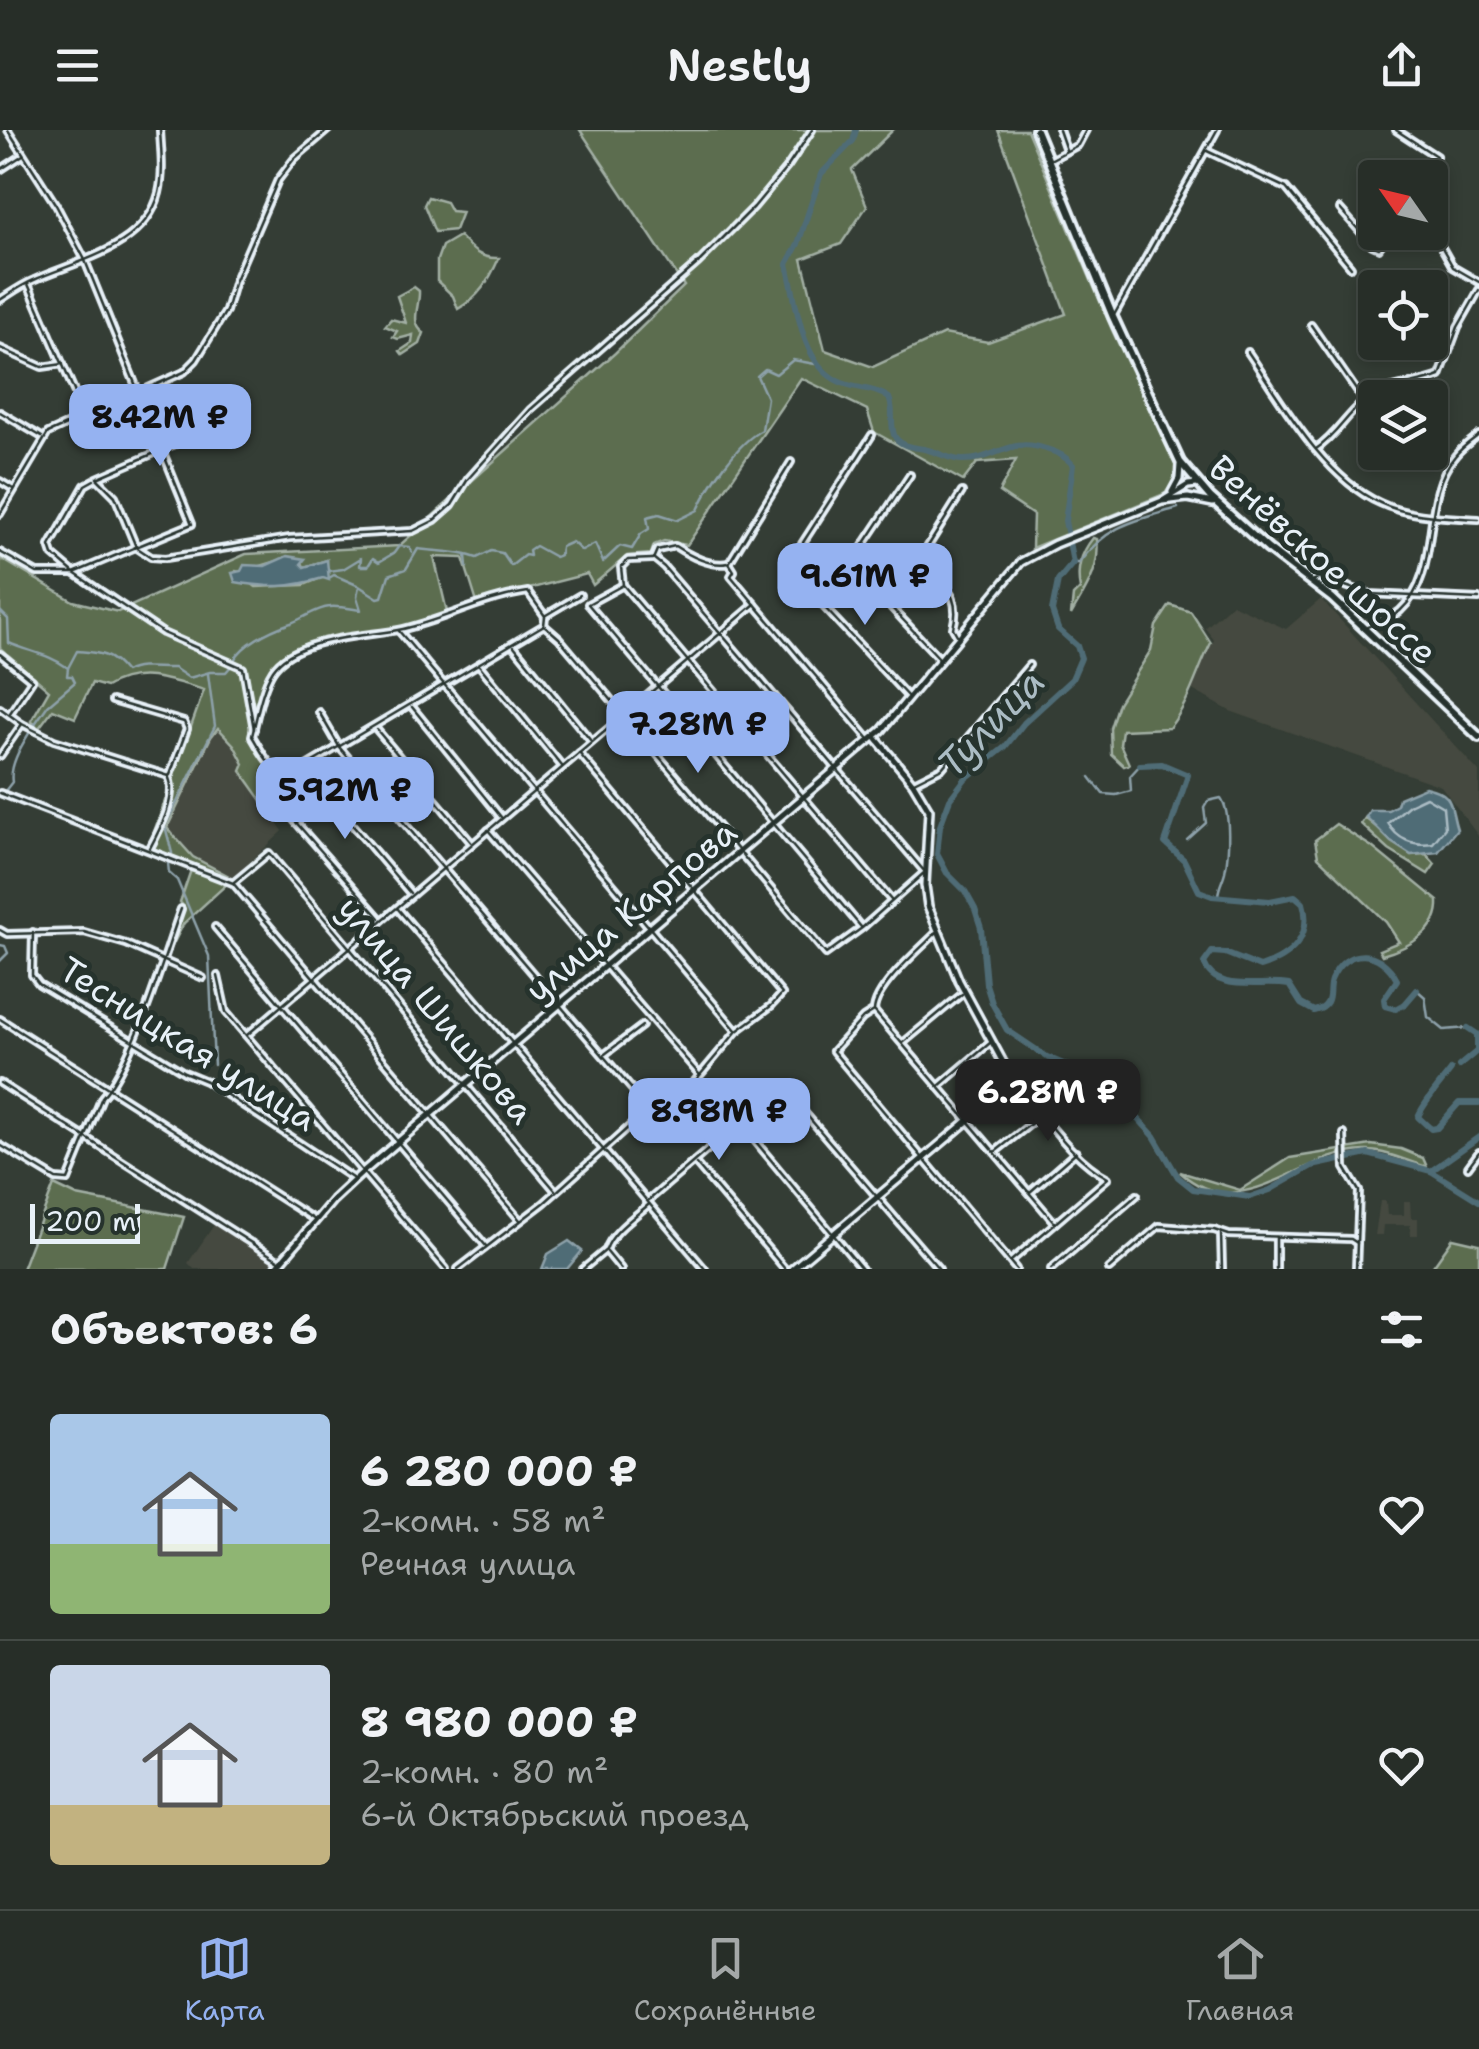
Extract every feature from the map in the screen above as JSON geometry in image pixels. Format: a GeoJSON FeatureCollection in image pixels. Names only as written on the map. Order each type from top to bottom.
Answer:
{"type":"FeatureCollection","features":[{"type":"Feature","properties":{"kind":"main road","name":"Венёвское шоссе"},"geometry":{"type":"LineString","coordinates":[[1036,130],[1113,317],[1180,462],[1196,484],[1364,629],[1479,737]]}},
{"type":"Feature","properties":{"kind":"main road"},"geometry":{"type":"LineString","coordinates":[[1162,502],[1178,483],[1180,462]]}},
{"type":"Feature","properties":{"kind":"main road"},"geometry":{"type":"LineString","coordinates":[[1168,496],[1188,484],[1196,484],[1188,498]]}},
{"type":"Feature","properties":{"kind":"main road"},"geometry":{"type":"LineString","coordinates":[[1162,502],[1188,498],[1209,501],[1224,510]]}},
{"type":"Feature","properties":{"kind":"main road","name":"улица Карпова"},"geometry":{"type":"LineString","coordinates":[[275,1269],[315,1220],[364,1171],[872,738],[1028,556],[1162,502]]}},
{"type":"Feature","properties":{"kind":"main road"},"geometry":{"type":"LineString","coordinates":[[788,1269],[967,1122],[1012,1080],[964,991],[928,906],[925,872],[929,810],[913,782],[872,738]]}},
{"type":"Feature","properties":{"kind":"street"},"geometry":{"type":"LineString","coordinates":[[0,552],[37,573],[74,574],[192,524],[84,258],[8,130]]}},
{"type":"Feature","properties":{"kind":"street"},"geometry":{"type":"LineString","coordinates":[[0,300],[28,283],[124,240],[152,210],[162,174],[160,130]]}},
{"type":"Feature","properties":{"kind":"street"},"geometry":{"type":"LineString","coordinates":[[0,514],[44,438],[184,372],[196,360],[226,311],[235,280],[278,180],[294,158],[328,130]]}},
{"type":"Feature","properties":{"kind":"street"},"geometry":{"type":"LineString","coordinates":[[97,478],[115,496],[136,547],[151,557],[290,538],[412,532],[452,505],[470,476],[530,410],[698,262],[754,207],[812,130]]}},
{"type":"Feature","properties":{"kind":"street"},"geometry":{"type":"LineString","coordinates":[[1059,130],[1067,151]]}},
{"type":"Feature","properties":{"kind":"street"},"geometry":{"type":"LineString","coordinates":[[1048,161],[1078,145],[1086,130]]}},
{"type":"Feature","properties":{"kind":"street"},"geometry":{"type":"LineString","coordinates":[[1113,317],[1217,130]]}},
{"type":"Feature","properties":{"kind":"street"},"geometry":{"type":"LineString","coordinates":[[1396,130],[1436,156],[1434,160]]}},
{"type":"Feature","properties":{"kind":"street"},"geometry":{"type":"LineString","coordinates":[[1206,150],[1286,188],[1351,267]]}},
{"type":"Feature","properties":{"kind":"street"},"geometry":{"type":"LineString","coordinates":[[0,170],[24,155]]}},
{"type":"Feature","properties":{"kind":"street"},"geometry":{"type":"LineString","coordinates":[[1340,208],[1358,229]]}},
{"type":"Feature","properties":{"kind":"street"},"geometry":{"type":"LineString","coordinates":[[1443,250],[1453,267],[1479,282]]}},
{"type":"Feature","properties":{"kind":"street"},"geometry":{"type":"LineString","coordinates":[[28,283],[85,416]]}},
{"type":"Feature","properties":{"kind":"street"},"geometry":{"type":"LineString","coordinates":[[1430,380],[1440,376],[1458,326],[1479,290]]}},
{"type":"Feature","properties":{"kind":"street"},"geometry":{"type":"LineString","coordinates":[[1311,325],[1358,395]]}},
{"type":"Feature","properties":{"kind":"street"},"geometry":{"type":"LineString","coordinates":[[0,348],[42,367],[63,364]]}},
{"type":"Feature","properties":{"kind":"street"},"geometry":{"type":"LineString","coordinates":[[1248,352],[1315,450],[1346,479],[1380,503],[1434,517],[1479,519]]}},
{"type":"Feature","properties":{"kind":"street"},"geometry":{"type":"LineString","coordinates":[[1315,450],[1332,438],[1358,408]]}},
{"type":"Feature","properties":{"kind":"street"},"geometry":{"type":"LineString","coordinates":[[0,412],[44,438]]}},
{"type":"Feature","properties":{"kind":"street"},"geometry":{"type":"LineString","coordinates":[[235,415],[85,485],[50,546],[74,574],[164,634],[243,668],[254,729]]}},
{"type":"Feature","properties":{"kind":"street"},"geometry":{"type":"LineString","coordinates":[[872,435],[802,544],[797,578],[908,698]]}},
{"type":"Feature","properties":{"kind":"street"},"geometry":{"type":"LineString","coordinates":[[1364,629],[1393,616],[1412,596],[1420,579],[1444,474],[1455,456],[1479,435]]}},
{"type":"Feature","properties":{"kind":"street"},"geometry":{"type":"LineString","coordinates":[[654,558],[656,550],[674,546],[691,557],[719,565],[729,563],[790,462]]}},
{"type":"Feature","properties":{"kind":"street"},"geometry":{"type":"LineString","coordinates":[[910,474],[859,552],[857,566],[940,658]]}},
{"type":"Feature","properties":{"kind":"street"},"geometry":{"type":"LineString","coordinates":[[0,481],[14,490]]}},
{"type":"Feature","properties":{"kind":"street"},"geometry":{"type":"LineString","coordinates":[[958,636],[953,628],[958,612],[954,599],[925,562],[925,551],[962,492]]}},
{"type":"Feature","properties":{"kind":"street"},"geometry":{"type":"LineString","coordinates":[[544,625],[826,954],[862,928],[925,872],[654,558],[628,560],[622,567],[623,585],[892,901]]}},
{"type":"Feature","properties":{"kind":"street"},"geometry":{"type":"LineString","coordinates":[[729,563],[734,571],[731,576],[872,738]]}},
{"type":"Feature","properties":{"kind":"street"},"geometry":{"type":"LineString","coordinates":[[1311,582],[1322,578],[1368,594],[1479,599]]}},
{"type":"Feature","properties":{"kind":"street"},"geometry":{"type":"LineString","coordinates":[[623,585],[588,604],[862,928]]}},
{"type":"Feature","properties":{"kind":"street"},"geometry":{"type":"LineString","coordinates":[[528,592],[545,616],[544,625],[292,775],[281,774],[252,736],[273,670],[284,660],[341,638],[398,630],[499,596],[528,592]]}},
{"type":"Feature","properties":{"kind":"street"},"geometry":{"type":"LineString","coordinates":[[545,616],[580,595]]}},
{"type":"Feature","properties":{"kind":"street"},"geometry":{"type":"LineString","coordinates":[[247,1035],[756,604]]}},
{"type":"Feature","properties":{"kind":"street"},"geometry":{"type":"LineString","coordinates":[[398,630],[737,1031]]}},
{"type":"Feature","properties":{"kind":"street"},"geometry":{"type":"LineString","coordinates":[[513,645],[592,742]]}},
{"type":"Feature","properties":{"kind":"street"},"geometry":{"type":"LineString","coordinates":[[0,654],[32,680],[9,714]]}},
{"type":"Feature","properties":{"kind":"street"},"geometry":{"type":"LineString","coordinates":[[479,665],[563,767]]}},
{"type":"Feature","properties":{"kind":"street"},"geometry":{"type":"LineString","coordinates":[[913,782],[942,768],[1029,665]]}},
{"type":"Feature","properties":{"kind":"street"},"geometry":{"type":"LineString","coordinates":[[112,701],[184,722],[187,729],[169,776],[172,786],[159,830],[149,851]]}},
{"type":"Feature","properties":{"kind":"street"},"geometry":{"type":"LineString","coordinates":[[411,705],[502,818]]}},
{"type":"Feature","properties":{"kind":"street"},"geometry":{"type":"LineString","coordinates":[[0,708],[54,740],[169,776]]}},
{"type":"Feature","properties":{"kind":"street"},"geometry":{"type":"LineString","coordinates":[[319,712],[340,748],[649,1109]]}},
{"type":"Feature","properties":{"kind":"street"},"geometry":{"type":"LineString","coordinates":[[0,756],[22,724]]}},
{"type":"Feature","properties":{"kind":"street"},"geometry":{"type":"LineString","coordinates":[[375,728],[472,844]]}},
{"type":"Feature","properties":{"kind":"street"},"geometry":{"type":"LineString","coordinates":[[458,1269],[604,1151],[649,1109],[677,1096],[737,1031],[782,994],[579,753]]}},
{"type":"Feature","properties":{"kind":"street"},"geometry":{"type":"LineString","coordinates":[[304,768],[412,895]]}},
{"type":"Feature","properties":{"kind":"street"},"geometry":{"type":"LineString","coordinates":[[0,793],[233,883],[520,1220]]}},
{"type":"Feature","properties":{"kind":"street"},"geometry":{"type":"LineString","coordinates":[[279,797],[286,811],[381,919]]}},
{"type":"Feature","properties":{"kind":"street"},"geometry":{"type":"LineString","coordinates":[[488,830],[700,1075]]}},
{"type":"Feature","properties":{"kind":"street","name":"улица Шишкова"},"geometry":{"type":"LineString","coordinates":[[233,883],[269,853],[555,1190]]}},
{"type":"Feature","properties":{"kind":"street"},"geometry":{"type":"LineString","coordinates":[[396,908],[705,1269]]}},
{"type":"Feature","properties":{"kind":"street"},"geometry":{"type":"LineString","coordinates":[[0,1145],[56,1180],[68,1180],[102,1097],[111,1088],[134,1038],[180,909]]}},
{"type":"Feature","properties":{"kind":"street"},"geometry":{"type":"LineString","coordinates":[[215,927],[487,1247]]}},
{"type":"Feature","properties":{"kind":"street"},"geometry":{"type":"LineString","coordinates":[[0,930],[6,934],[84,932],[126,944],[203,978]]}},
{"type":"Feature","properties":{"kind":"street"},"geometry":{"type":"LineString","coordinates":[[938,931],[885,987],[874,1003],[874,1011],[1055,1224]]}},
{"type":"Feature","properties":{"kind":"street","name":"Тесницкая улица"},"geometry":{"type":"LineString","coordinates":[[33,932],[32,974],[39,984],[134,1038],[184,1072],[206,1081],[354,1180]]}},
{"type":"Feature","properties":{"kind":"street"},"geometry":{"type":"LineString","coordinates":[[218,976],[226,1012],[446,1269]]}},
{"type":"Feature","properties":{"kind":"street"},"geometry":{"type":"LineString","coordinates":[[902,1044],[964,991]]}},
{"type":"Feature","properties":{"kind":"street"},"geometry":{"type":"LineString","coordinates":[[874,1011],[834,1051],[1016,1269]]}},
{"type":"Feature","properties":{"kind":"street"},"geometry":{"type":"LineString","coordinates":[[0,1019],[315,1220]]}},
{"type":"Feature","properties":{"kind":"street"},"geometry":{"type":"LineString","coordinates":[[604,1055],[642,1026]]}},
{"type":"Feature","properties":{"kind":"street"},"geometry":{"type":"LineString","coordinates":[[938,1087],[992,1042]]}},
{"type":"Feature","properties":{"kind":"street"},"geometry":{"type":"LineString","coordinates":[[1010,1262],[1108,1178],[1076,1152],[1012,1080]]}},
{"type":"Feature","properties":{"kind":"street"},"geometry":{"type":"LineString","coordinates":[[0,1083],[281,1262]]}},
{"type":"Feature","properties":{"kind":"street"},"geometry":{"type":"LineString","coordinates":[[786,1090],[939,1269]]}},
{"type":"Feature","properties":{"kind":"street"},"geometry":{"type":"LineString","coordinates":[[583,1269],[606,1250],[606,1245],[648,1202],[767,1100]]}},
{"type":"Feature","properties":{"kind":"street"},"geometry":{"type":"LineString","coordinates":[[994,1153],[1043,1114]]}},
{"type":"Feature","properties":{"kind":"street"},"geometry":{"type":"LineString","coordinates":[[740,1124],[862,1269]]}},
{"type":"Feature","properties":{"kind":"street"},"geometry":{"type":"LineString","coordinates":[[1344,1134],[1344,1168],[1359,1190],[1356,1269]]}},
{"type":"Feature","properties":{"kind":"street"},"geometry":{"type":"LineString","coordinates":[[1029,1193],[1076,1152]]}},
{"type":"Feature","properties":{"kind":"street"},"geometry":{"type":"LineString","coordinates":[[1468,1168],[1479,1152]]}},
{"type":"Feature","properties":{"kind":"street"},"geometry":{"type":"LineString","coordinates":[[695,1163],[788,1269]]}},
{"type":"Feature","properties":{"kind":"street"},"geometry":{"type":"LineString","coordinates":[[1051,1269],[1137,1195]]}},
{"type":"Feature","properties":{"kind":"street"},"geometry":{"type":"LineString","coordinates":[[1109,1269],[1158,1226],[1229,1235],[1350,1239],[1357,1243]]}},
{"type":"Feature","properties":{"kind":"street"},"geometry":{"type":"LineString","coordinates":[[1222,1232],[1222,1269]]}},
{"type":"Feature","properties":{"kind":"street"},"geometry":{"type":"LineString","coordinates":[[1276,1236],[1276,1269]]}},
{"type":"Feature","properties":{"kind":"street"},"geometry":{"type":"LineString","coordinates":[[606,1250],[621,1269]]}},
{"type":"Feature","properties":{"kind":"shaded area"},"geometry":{"type":"Polygon","coordinates":[[[1321,599],[1479,772],[1479,837],[1441,786],[1230,711],[1189,688],[1214,640],[1205,628],[1232,604],[1286,629],[1321,599]]]}},
{"type":"Feature","properties":{"kind":"shaded area"},"geometry":{"type":"Polygon","coordinates":[[[218,728],[234,745],[244,764],[241,772],[283,831],[233,878],[193,857],[167,828],[218,728]]]}},
{"type":"Feature","properties":{"kind":"shaded area"},"geometry":{"type":"Polygon","coordinates":[[[1380,1201],[1386,1201],[1387,1215],[1404,1215],[1404,1201],[1410,1201],[1411,1218],[1418,1218],[1418,1235],[1411,1235],[1410,1225],[1383,1225],[1382,1235],[1375,1235],[1380,1201]]]}},
{"type":"Feature","properties":{"kind":"shaded area"},"geometry":{"type":"Polygon","coordinates":[[[216,1222],[274,1260],[267,1269],[194,1269],[188,1263],[216,1222]]]}},
{"type":"Feature","properties":{"kind":"green space"},"geometry":{"type":"Polygon","coordinates":[[[580,130],[893,130],[852,170],[867,206],[841,244],[802,259],[825,350],[873,367],[944,334],[988,342],[1066,314],[998,130],[1027,130],[1113,332],[1177,461],[1174,484],[1164,494],[1032,548],[1033,515],[999,492],[1016,460],[977,463],[963,481],[874,432],[867,410],[801,378],[687,545],[664,541],[654,545],[651,554],[627,556],[593,585],[587,574],[532,588],[528,595],[500,598],[478,606],[463,558],[434,557],[448,616],[402,633],[318,646],[289,660],[269,684],[255,736],[270,761],[290,780],[263,802],[241,771],[244,764],[234,745],[218,728],[167,828],[193,857],[227,875],[223,877],[148,849],[204,690],[154,677],[130,678],[106,687],[92,683],[75,718],[53,709],[39,728],[31,721],[49,690],[0,648],[0,558],[73,601],[118,612],[246,554],[399,546],[684,286],[580,130]],[[301,560],[277,561],[235,571],[256,587],[304,585],[326,576],[327,560],[304,567],[301,560]]]}},
{"type":"Feature","properties":{"kind":"green space"},"geometry":{"type":"Polygon","coordinates":[[[428,197],[446,202],[451,211],[462,212],[455,230],[435,232],[424,205],[428,197]]]}},
{"type":"Feature","properties":{"kind":"green space"},"geometry":{"type":"Polygon","coordinates":[[[459,236],[477,253],[499,258],[483,288],[458,309],[453,296],[437,281],[437,260],[442,246],[459,236]]]}},
{"type":"Feature","properties":{"kind":"green space"},"geometry":{"type":"Polygon","coordinates":[[[414,287],[419,291],[417,324],[424,333],[420,344],[403,355],[400,351],[412,343],[413,335],[398,339],[393,337],[397,331],[385,326],[391,319],[406,323],[397,296],[414,287]]]}},
{"type":"Feature","properties":{"kind":"green space"},"geometry":{"type":"Polygon","coordinates":[[[1093,538],[1097,539],[1098,550],[1094,570],[1071,615],[1073,596],[1080,589],[1080,562],[1093,538]]]}},
{"type":"Feature","properties":{"kind":"green space"},"geometry":{"type":"Polygon","coordinates":[[[1170,605],[1191,612],[1211,643],[1169,728],[1122,730],[1120,744],[1129,764],[1124,766],[1111,754],[1110,728],[1118,703],[1151,650],[1156,626],[1170,605]]]}},
{"type":"Feature","properties":{"kind":"green space"},"geometry":{"type":"Polygon","coordinates":[[[1365,818],[1411,855],[1426,854],[1435,864],[1428,874],[1389,850],[1361,824],[1365,818]]]}},
{"type":"Feature","properties":{"kind":"green space"},"geometry":{"type":"Polygon","coordinates":[[[1336,824],[1372,847],[1438,901],[1434,921],[1412,943],[1382,955],[1379,950],[1399,942],[1386,922],[1318,857],[1315,840],[1336,824]]]}},
{"type":"Feature","properties":{"kind":"green space"},"geometry":{"type":"Polygon","coordinates":[[[191,870],[227,884],[184,923],[166,958],[184,907],[180,902],[191,870]]]}},
{"type":"Feature","properties":{"kind":"green space"},"geometry":{"type":"Polygon","coordinates":[[[1371,1145],[1401,1149],[1423,1158],[1427,1167],[1375,1151],[1342,1154],[1272,1183],[1249,1190],[1226,1193],[1203,1187],[1180,1172],[1240,1190],[1290,1158],[1371,1145]]]}},
{"type":"Feature","properties":{"kind":"green space"},"geometry":{"type":"Polygon","coordinates":[[[54,1185],[77,1196],[184,1217],[167,1269],[22,1269],[54,1185]]]}},
{"type":"Feature","properties":{"kind":"green space"},"geometry":{"type":"Polygon","coordinates":[[[1453,1238],[1479,1244],[1479,1269],[1431,1269],[1453,1238]]]}},
{"type":"Feature","properties":{"kind":"water"},"geometry":{"type":"Polygon","coordinates":[[[287,556],[305,559],[301,564],[304,567],[327,560],[329,580],[279,586],[235,582],[232,573],[241,571],[244,565],[265,566],[287,556]]]}},
{"type":"Feature","properties":{"kind":"water"},"geometry":{"type":"Polygon","coordinates":[[[1425,787],[1447,797],[1457,829],[1438,852],[1411,855],[1366,817],[1370,810],[1388,810],[1397,805],[1399,798],[1425,787]]]}},
{"type":"Feature","properties":{"kind":"water"},"geometry":{"type":"Polygon","coordinates":[[[569,1241],[582,1251],[567,1269],[542,1269],[548,1254],[569,1241]]]}},
{"type":"Feature","properties":{"kind":"waterway","name":"Тулица"},"geometry":{"type":"LineString","coordinates":[[856,130],[853,141],[821,174],[798,244],[787,264],[801,328],[814,358],[836,380],[889,398],[893,432],[904,445],[962,460],[1022,445],[1033,446],[1058,453],[1073,465],[1065,521],[1073,563],[1058,581],[1052,611],[1058,629],[1077,646],[1081,658],[1072,679],[1024,723],[1005,747],[965,779],[950,799],[940,826],[937,854],[975,909],[981,928],[986,984],[1007,1030],[1047,1057],[1104,1081],[1154,1136],[1178,1177],[1193,1189],[1250,1197],[1312,1166],[1368,1154],[1431,1171],[1479,1201]]}},
{"type":"Feature","properties":{"kind":"waterway"},"geometry":{"type":"LineString","coordinates":[[234,660],[243,649],[272,630],[319,610],[361,610],[359,586],[382,597],[389,575],[406,569],[418,549],[477,558],[491,551],[502,553],[511,566],[525,555],[530,556],[529,550],[535,546],[555,557],[560,555],[561,547],[572,542],[582,551],[595,544],[603,562],[620,546],[632,549],[649,529],[647,517],[659,514],[678,520],[698,510],[725,465],[762,430],[767,398],[757,376],[765,369],[776,374],[793,360],[815,364]]}},
{"type":"Feature","properties":{"kind":"waterway"},"geometry":{"type":"LineString","coordinates":[[1073,563],[1079,563],[1111,532],[1178,508]]}},
{"type":"Feature","properties":{"kind":"waterway"},"geometry":{"type":"LineString","coordinates":[[328,571],[343,569],[361,558],[360,566],[368,566],[373,558],[379,562],[399,546],[409,547],[412,553]]}},
{"type":"Feature","properties":{"kind":"waterway"},"geometry":{"type":"LineString","coordinates":[[466,555],[467,567]]}},
{"type":"Feature","properties":{"kind":"waterway"},"geometry":{"type":"LineString","coordinates":[[329,578],[334,575],[357,585]]}},
{"type":"Feature","properties":{"kind":"waterway"},"geometry":{"type":"LineString","coordinates":[[0,611],[8,619],[9,643],[61,663],[75,682],[48,705],[32,728]]}},
{"type":"Feature","properties":{"kind":"waterway"},"geometry":{"type":"LineString","coordinates":[[68,668],[77,651],[104,655],[125,672],[143,667],[174,668],[189,678],[226,672],[232,665]]}},
{"type":"Feature","properties":{"kind":"waterway"},"geometry":{"type":"LineString","coordinates":[[172,853],[165,826],[215,726],[208,674]]}},
{"type":"Feature","properties":{"kind":"waterway"},"geometry":{"type":"LineString","coordinates":[[5,791],[12,782],[17,755],[31,730]]}},
{"type":"Feature","properties":{"kind":"waterway"},"geometry":{"type":"LineString","coordinates":[[1140,765],[1162,764],[1188,775],[1165,843],[1184,860],[1199,891],[1212,896],[1270,901],[1295,896],[1303,903],[1302,936],[1281,958],[1260,967],[1212,952],[1204,963],[1210,973],[1240,984],[1289,985],[1301,1004],[1314,1011],[1327,1003],[1337,969],[1354,956],[1364,955],[1382,962],[1397,980],[1384,999],[1385,1006],[1396,1009],[1417,990]]}},
{"type":"Feature","properties":{"kind":"waterway"},"geometry":{"type":"LineString","coordinates":[[1090,777],[1103,794],[1116,795],[1131,791],[1130,776],[1140,765]]}},
{"type":"Feature","properties":{"kind":"waterway"},"geometry":{"type":"LineString","coordinates":[[1187,840],[1206,823],[1204,808],[1208,801],[1221,798],[1228,823],[1228,844],[1218,895]]}},
{"type":"Feature","properties":{"kind":"waterway"},"geometry":{"type":"LineString","coordinates":[[168,863],[169,873],[177,880],[209,956],[214,1065]]}},
{"type":"Feature","properties":{"kind":"waterway"},"geometry":{"type":"LineString","coordinates":[[0,945],[8,953],[0,961]]}},
{"type":"Feature","properties":{"kind":"waterway"},"geometry":{"type":"LineString","coordinates":[[1417,990],[1425,997],[1428,1017],[1444,1030],[1468,1028]]}},
{"type":"Feature","properties":{"kind":"waterway"},"geometry":{"type":"LineString","coordinates":[[1459,1066],[1477,1051],[1477,1034],[1468,1028]]}},
{"type":"Feature","properties":{"kind":"waterway"},"geometry":{"type":"LineString","coordinates":[[1451,1070],[1418,1117],[1431,1129],[1437,1128],[1459,1103],[1479,1103]]}},
{"type":"Feature","properties":{"kind":"waterway"},"geometry":{"type":"LineString","coordinates":[[1080,1095],[1085,1072]]}},
{"type":"Feature","properties":{"kind":"waterway"},"geometry":{"type":"LineString","coordinates":[[1431,1171],[1479,1137]]}}]}
